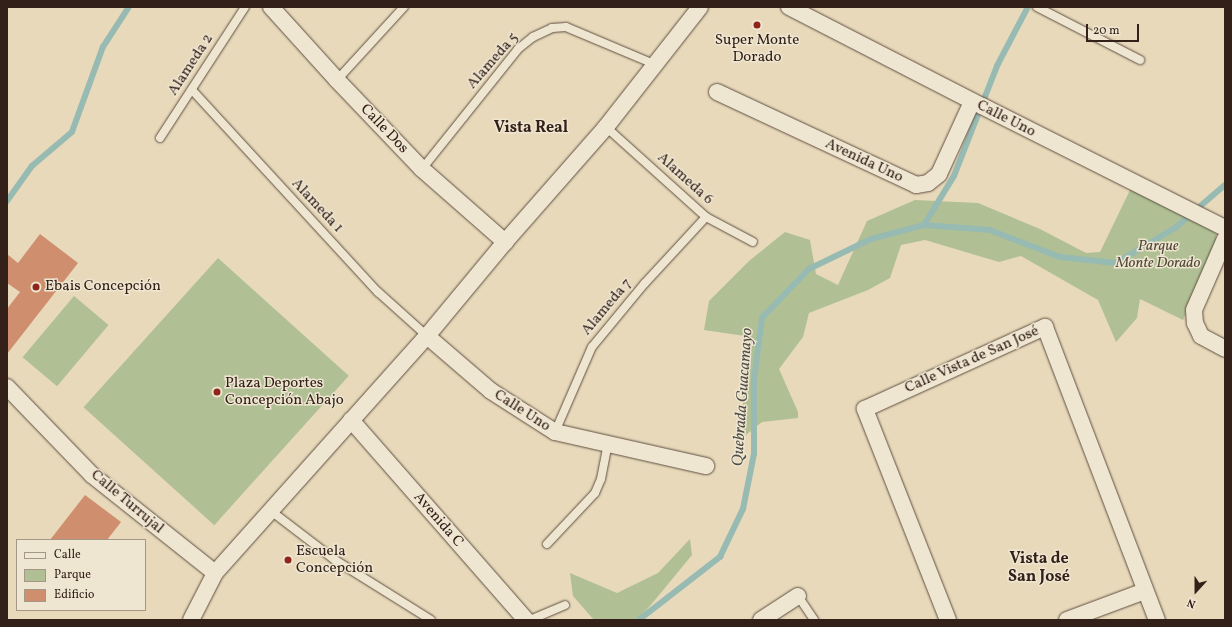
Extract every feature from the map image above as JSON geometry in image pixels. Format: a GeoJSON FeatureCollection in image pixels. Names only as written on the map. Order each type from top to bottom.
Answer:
{"type":"FeatureCollection","features":[{"type":"Feature","properties":{"kind":"street","name":"Calle Dos"},"geometry":{"type":"LineString","coordinates":[[272,7],[336,80],[422,169],[505,242]]}},
{"type":"Feature","properties":{"kind":"street"},"geometry":{"type":"LineString","coordinates":[[191,620],[215,574],[427,336],[505,242],[606,127],[700,7]]}},
{"type":"Feature","properties":{"kind":"street","name":"Calle Uno"},"geometry":{"type":"LineString","coordinates":[[789,7],[972,102],[1225,228]]}},
{"type":"Feature","properties":{"kind":"street","name":"Avenida Uno"},"geometry":{"type":"LineString","coordinates":[[717,92],[916,186],[928,183],[939,174],[972,102]]}},
{"type":"Feature","properties":{"kind":"street"},"geometry":{"type":"LineString","coordinates":[[1225,239],[1194,310],[1195,323],[1201,336],[1225,348]]}},
{"type":"Feature","properties":{"kind":"street","name":"Calle Vista de San José"},"geometry":{"type":"LineString","coordinates":[[948,620],[865,409],[1045,327],[1157,620]]}},
{"type":"Feature","properties":{"kind":"street","name":"Calle Uno"},"geometry":{"type":"LineString","coordinates":[[427,336],[491,391],[555,432],[706,466]]}},
{"type":"Feature","properties":{"kind":"street","name":"Calle Turrujal"},"geometry":{"type":"LineString","coordinates":[[7,387],[92,475],[215,574]]}},
{"type":"Feature","properties":{"kind":"street","name":"Avenida C"},"geometry":{"type":"LineString","coordinates":[[351,420],[526,620]]}},
{"type":"Feature","properties":{"kind":"street"},"geometry":{"type":"LineString","coordinates":[[1067,620],[1145,591]]}},
{"type":"Feature","properties":{"kind":"street"},"geometry":{"type":"LineString","coordinates":[[761,620],[798,596]]}},
{"type":"Feature","properties":{"kind":"lane","name":"Alameda 2"},"geometry":{"type":"LineString","coordinates":[[160,138],[245,7]]}},
{"type":"Feature","properties":{"kind":"lane"},"geometry":{"type":"LineString","coordinates":[[336,80],[404,7]]}},
{"type":"Feature","properties":{"kind":"lane"},"geometry":{"type":"LineString","coordinates":[[1041,8],[1140,60]]}},
{"type":"Feature","properties":{"kind":"lane","name":"Alameda 5"},"geometry":{"type":"LineString","coordinates":[[422,169],[518,49],[533,37],[552,28],[566,27],[654,64]]}},
{"type":"Feature","properties":{"kind":"lane","name":"Alameda 1"},"geometry":{"type":"LineString","coordinates":[[192,90],[378,292],[427,336]]}},
{"type":"Feature","properties":{"kind":"lane","name":"Alameda 6"},"geometry":{"type":"LineString","coordinates":[[606,127],[706,217],[753,242]]}},
{"type":"Feature","properties":{"kind":"lane","name":"Alameda 7"},"geometry":{"type":"LineString","coordinates":[[555,432],[592,347],[645,283],[706,217]]}},
{"type":"Feature","properties":{"kind":"lane"},"geometry":{"type":"LineString","coordinates":[[546,544],[596,493],[601,479],[608,444]]}},
{"type":"Feature","properties":{"kind":"lane"},"geometry":{"type":"LineString","coordinates":[[271,511],[335,560],[431,620]]}},
{"type":"Feature","properties":{"kind":"lane"},"geometry":{"type":"LineString","coordinates":[[798,596],[814,620]]}},
{"type":"Feature","properties":{"kind":"lane"},"geometry":{"type":"LineString","coordinates":[[530,620],[565,605]]}},
{"type":"Feature","properties":{"kind":"green space","name":"Parque Monte Dorado"},"geometry":{"type":"Polygon","coordinates":[[[1131,188],[1208,226],[1216,234],[1217,244],[1183,320],[1140,299],[1137,318],[1116,342],[1098,300],[1021,256],[999,262],[925,240],[901,245],[890,278],[868,290],[809,313],[803,337],[779,369],[798,412],[798,418],[762,422],[742,438],[745,336],[704,330],[709,301],[749,261],[785,232],[810,240],[816,274],[838,285],[867,221],[915,200],[978,203],[1040,229],[1086,253],[1100,252],[1131,188]]]}},
{"type":"Feature","properties":{"kind":"green space","name":"Plaza Deportes Concepción Abajo"},"geometry":{"type":"Polygon","coordinates":[[[218,258],[349,376],[214,525],[84,407],[218,258]]]}},
{"type":"Feature","properties":{"kind":"green space"},"geometry":{"type":"Polygon","coordinates":[[[74,296],[108,325],[57,386],[23,357],[74,296]]]}},
{"type":"Feature","properties":{"kind":"green space"},"geometry":{"type":"Polygon","coordinates":[[[690,539],[692,555],[650,606],[636,620],[594,620],[573,596],[570,573],[617,593],[658,573],[690,539]]]}},
{"type":"Feature","properties":{"kind":"building","name":"Ebais Concepción"},"geometry":{"type":"Polygon","coordinates":[[[40,234],[78,263],[7,354],[7,309],[20,292],[7,283],[7,254],[18,263],[40,234]]]}},
{"type":"Feature","properties":{"kind":"building"},"geometry":{"type":"Polygon","coordinates":[[[85,495],[121,522],[108,539],[51,539],[85,495]]]}},
{"type":"Feature","properties":{"kind":"waterway"},"geometry":{"type":"LineString","coordinates":[[7,201],[32,166],[72,132],[103,47],[129,7]]}},
{"type":"Feature","properties":{"kind":"waterway"},"geometry":{"type":"LineString","coordinates":[[924,225],[954,176],[997,66],[1028,7]]}},
{"type":"Feature","properties":{"kind":"waterway","name":"Quebrada Guacamayo"},"geometry":{"type":"LineString","coordinates":[[639,620],[720,557],[743,509],[754,454],[754,380],[762,318],[809,269],[871,239],[924,225],[990,230],[1060,257],[1116,263],[1175,228],[1225,185]]}},
{"type":"Feature","properties":{"kind":"place","name":"Super Monte Dorado"},"geometry":{"type":"Point","coordinates":[757,25]}},
{"type":"Feature","properties":{"kind":"place","name":"Ebais Concepción"},"geometry":{"type":"Point","coordinates":[36,287]}},
{"type":"Feature","properties":{"kind":"place","name":"Plaza Deportes Concepción Abajo"},"geometry":{"type":"Point","coordinates":[217,392]}},
{"type":"Feature","properties":{"kind":"place","name":"Escuela Concepción"},"geometry":{"type":"Point","coordinates":[288,560]}},
{"type":"Feature","properties":{"kind":"district","name":"Vista Real"},"geometry":{"type":"Point","coordinates":[531,128]}},
{"type":"Feature","properties":{"kind":"district","name":"Vista de San José"},"geometry":{"type":"Point","coordinates":[1039,568]}}]}
